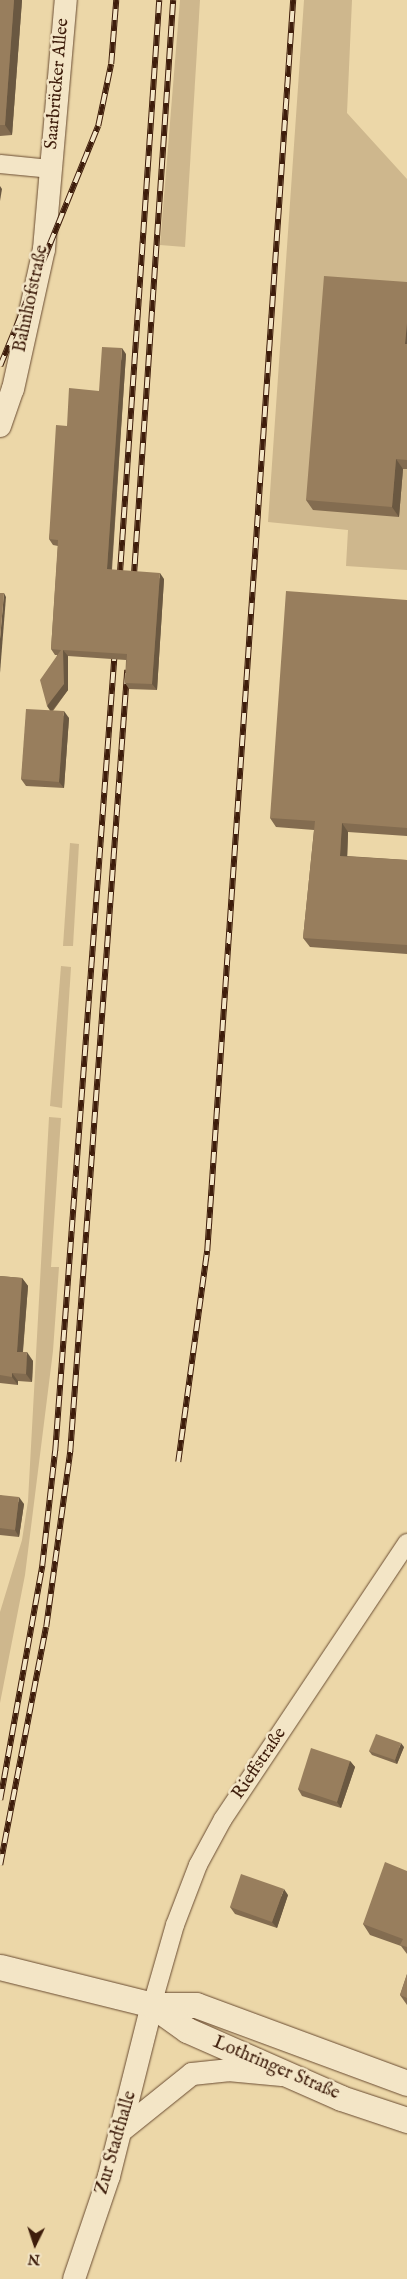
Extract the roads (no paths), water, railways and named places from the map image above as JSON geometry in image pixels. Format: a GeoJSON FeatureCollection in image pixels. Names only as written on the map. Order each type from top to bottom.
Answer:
{"type":"FeatureCollection","features":[{"type":"Feature","properties":{"kind":"main road","name":"Lothringer Straße"},"geometry":{"type":"LineString","coordinates":[[0,1967],[152,2005],[196,2005],[407,2082]]}},
{"type":"Feature","properties":{"kind":"main road","name":"Lothringer Straße"},"geometry":{"type":"LineString","coordinates":[[152,2005],[186,2030],[289,2076],[407,2120]]}},
{"type":"Feature","properties":{"kind":"street","name":"Saarbrücker Allee"},"geometry":{"type":"LineString","coordinates":[[51,169],[66,0]]}},
{"type":"Feature","properties":{"kind":"street"},"geometry":{"type":"LineString","coordinates":[[0,164],[51,169]]}},
{"type":"Feature","properties":{"kind":"street","name":"Bahnhofstraße"},"geometry":{"type":"LineString","coordinates":[[0,426],[13,389],[44,249],[51,169]]}},
{"type":"Feature","properties":{"kind":"street","name":"Rieffstraße"},"geometry":{"type":"LineString","coordinates":[[152,2005],[175,1924],[198,1865],[223,1819],[407,1543]]}},
{"type":"Feature","properties":{"kind":"street","name":"Zur Stadthalle"},"geometry":{"type":"LineString","coordinates":[[74,2279],[121,2131],[152,2005]]}},
{"type":"Feature","properties":{"kind":"street"},"geometry":{"type":"LineString","coordinates":[[121,2131],[192,2074],[228,2070],[289,2076]]}},
{"type":"Feature","properties":{"kind":"railway"},"geometry":{"type":"LineString","coordinates":[[0,366],[98,126],[111,64],[116,0]]}},
{"type":"Feature","properties":{"kind":"railway"},"geometry":{"type":"LineString","coordinates":[[119,584],[159,0]]}},
{"type":"Feature","properties":{"kind":"railway"},"geometry":{"type":"LineString","coordinates":[[133,586],[173,0]]}},
{"type":"Feature","properties":{"kind":"railway"},"geometry":{"type":"LineString","coordinates":[[178,1462],[207,1251],[293,0]]}},
{"type":"Feature","properties":{"kind":"railway"},"geometry":{"type":"LineString","coordinates":[[0,1800],[42,1566],[55,1451],[115,646]]}},
{"type":"Feature","properties":{"kind":"railway"},"geometry":{"type":"LineString","coordinates":[[0,1865],[46,1627],[70,1452],[127,670]]}}]}
